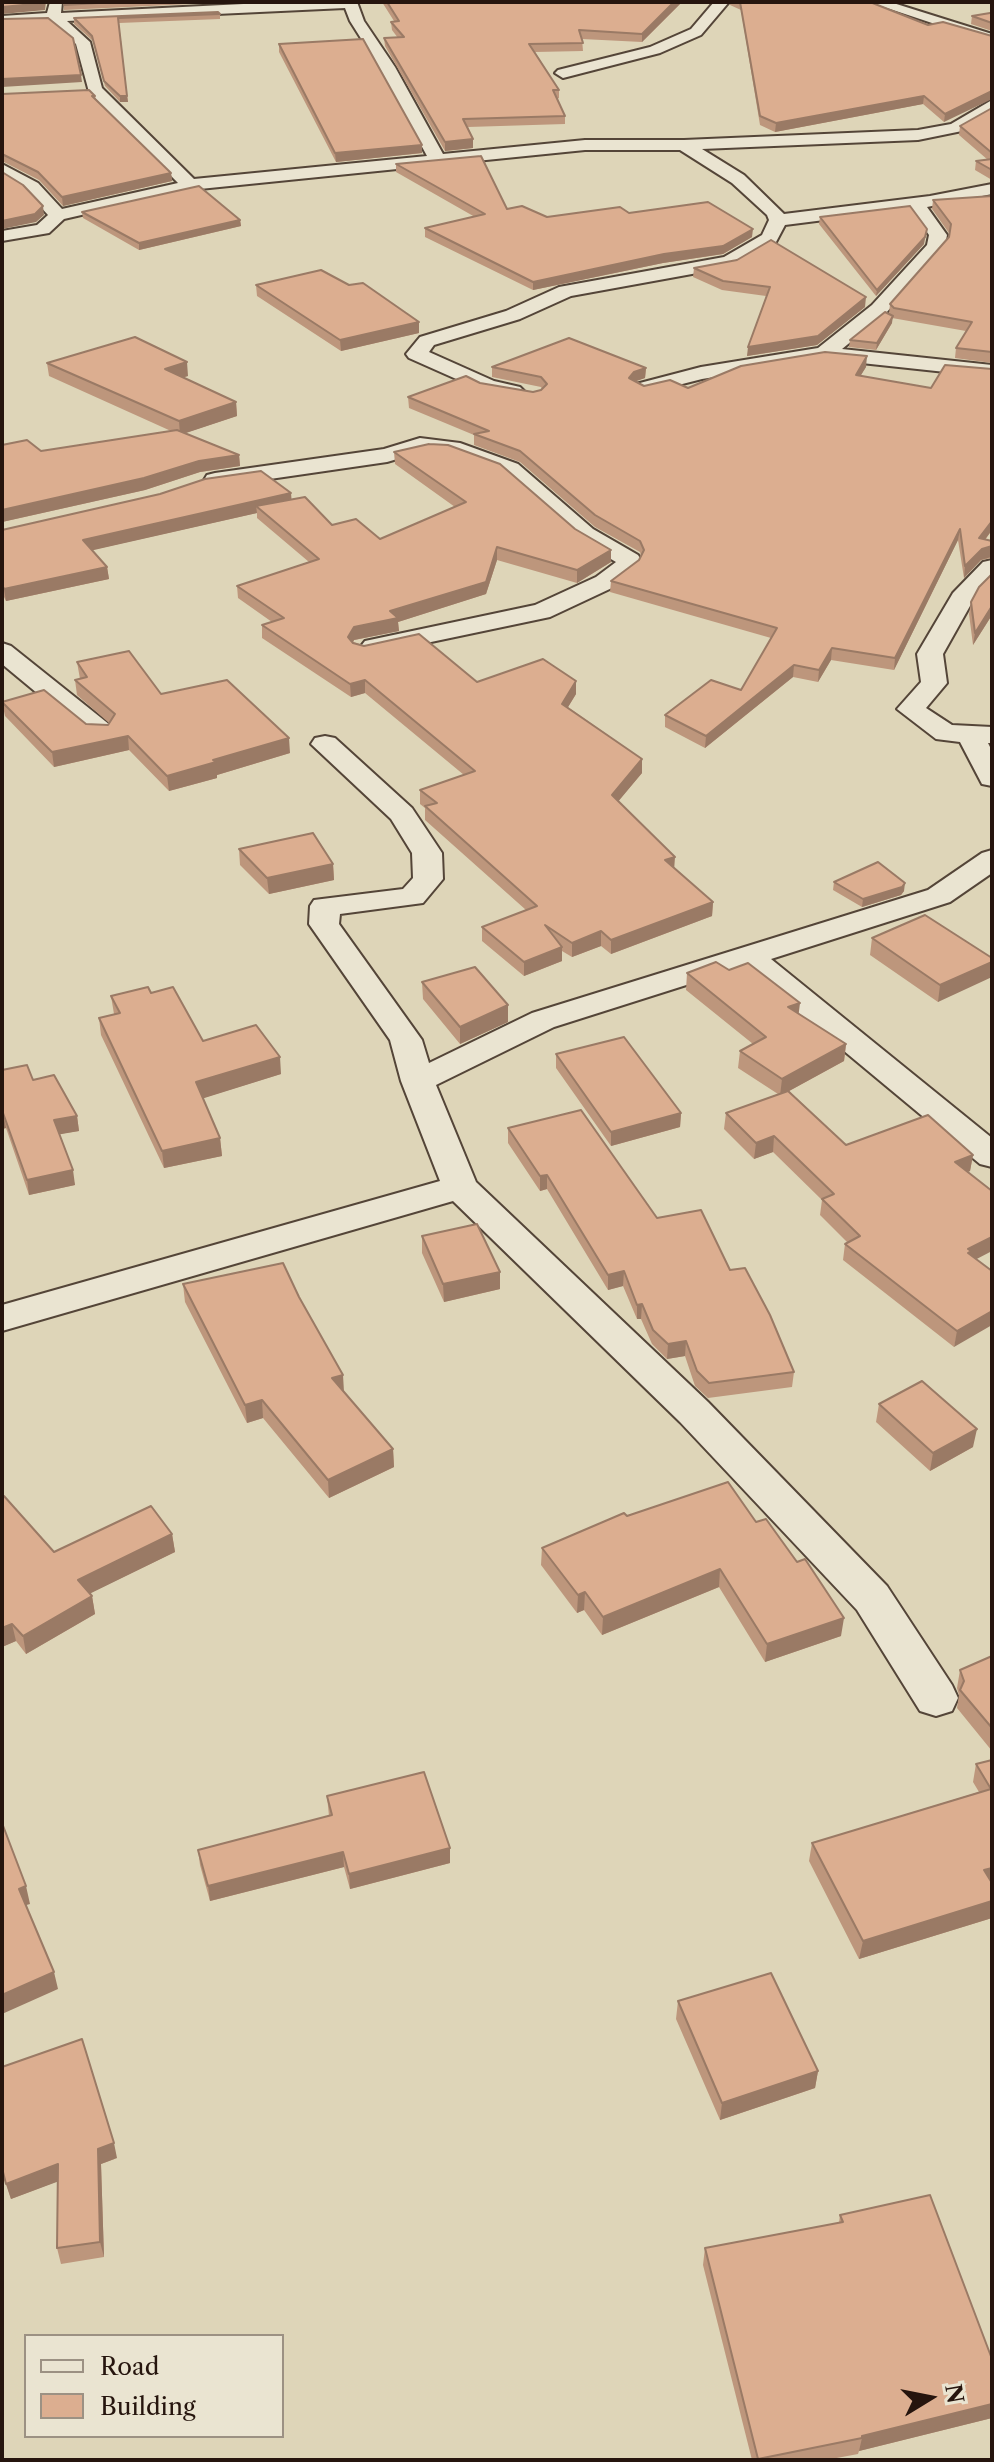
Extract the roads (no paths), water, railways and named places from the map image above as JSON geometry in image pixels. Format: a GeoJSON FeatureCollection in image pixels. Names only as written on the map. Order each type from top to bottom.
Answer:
{"type":"FeatureCollection","features":[{"type":"Feature","properties":{"kind":"street"},"geometry":{"type":"LineString","coordinates":[[563,73],[636,56],[696,32],[722,2]]}},
{"type":"Feature","properties":{"kind":"street"},"geometry":{"type":"LineString","coordinates":[[876,2],[992,39]]}},
{"type":"Feature","properties":{"kind":"street"},"geometry":{"type":"LineString","coordinates":[[2,20],[55,9],[351,3],[357,21],[439,162]]}},
{"type":"Feature","properties":{"kind":"street"},"geometry":{"type":"LineString","coordinates":[[55,9],[83,42],[87,90],[190,185]]}},
{"type":"Feature","properties":{"kind":"street"},"geometry":{"type":"LineString","coordinates":[[2,236],[43,229],[58,215],[190,185],[585,145],[684,145],[918,135],[956,128],[992,105]]}},
{"type":"Feature","properties":{"kind":"street"},"geometry":{"type":"LineString","coordinates":[[533,394],[488,386],[416,354],[427,341],[513,315],[566,291],[729,262],[770,238],[778,220],[775,213],[738,179],[684,145]]}},
{"type":"Feature","properties":{"kind":"street"},"geometry":{"type":"LineString","coordinates":[[2,169],[32,187],[58,215]]}},
{"type":"Feature","properties":{"kind":"street"},"geometry":{"type":"LineString","coordinates":[[778,220],[916,203],[992,189]]}},
{"type":"Feature","properties":{"kind":"street"},"geometry":{"type":"LineString","coordinates":[[824,353],[879,309],[936,246],[938,235],[916,203]]}},
{"type":"Feature","properties":{"kind":"street"},"geometry":{"type":"LineString","coordinates":[[643,388],[701,373],[824,353],[992,371]]}},
{"type":"Feature","properties":{"kind":"street"},"geometry":{"type":"LineString","coordinates":[[189,486],[272,470],[387,455],[420,445],[452,448],[510,469],[585,534],[629,560],[624,570],[605,582],[541,612],[364,648]]}},
{"type":"Feature","properties":{"kind":"street"},"geometry":{"type":"LineString","coordinates":[[992,567],[965,593],[930,654],[934,683],[910,709],[946,733],[982,736],[992,778]]}},
{"type":"Feature","properties":{"kind":"street"},"geometry":{"type":"LineString","coordinates":[[2,651],[95,723],[100,731]]}},
{"type":"Feature","properties":{"kind":"street"},"geometry":{"type":"LineString","coordinates":[[325,744],[402,814],[427,853],[428,879],[412,897],[325,906],[324,924],[406,1040],[418,1081],[460,1187],[694,1412],[872,1598],[936,1698]]}},
{"type":"Feature","properties":{"kind":"street"},"geometry":{"type":"LineString","coordinates":[[418,1081],[543,1020],[939,896],[992,859]]}},
{"type":"Feature","properties":{"kind":"street"},"geometry":{"type":"LineString","coordinates":[[748,956],[992,1156]]}},
{"type":"Feature","properties":{"kind":"street"},"geometry":{"type":"LineString","coordinates":[[2,1318],[460,1187]]}}]}
